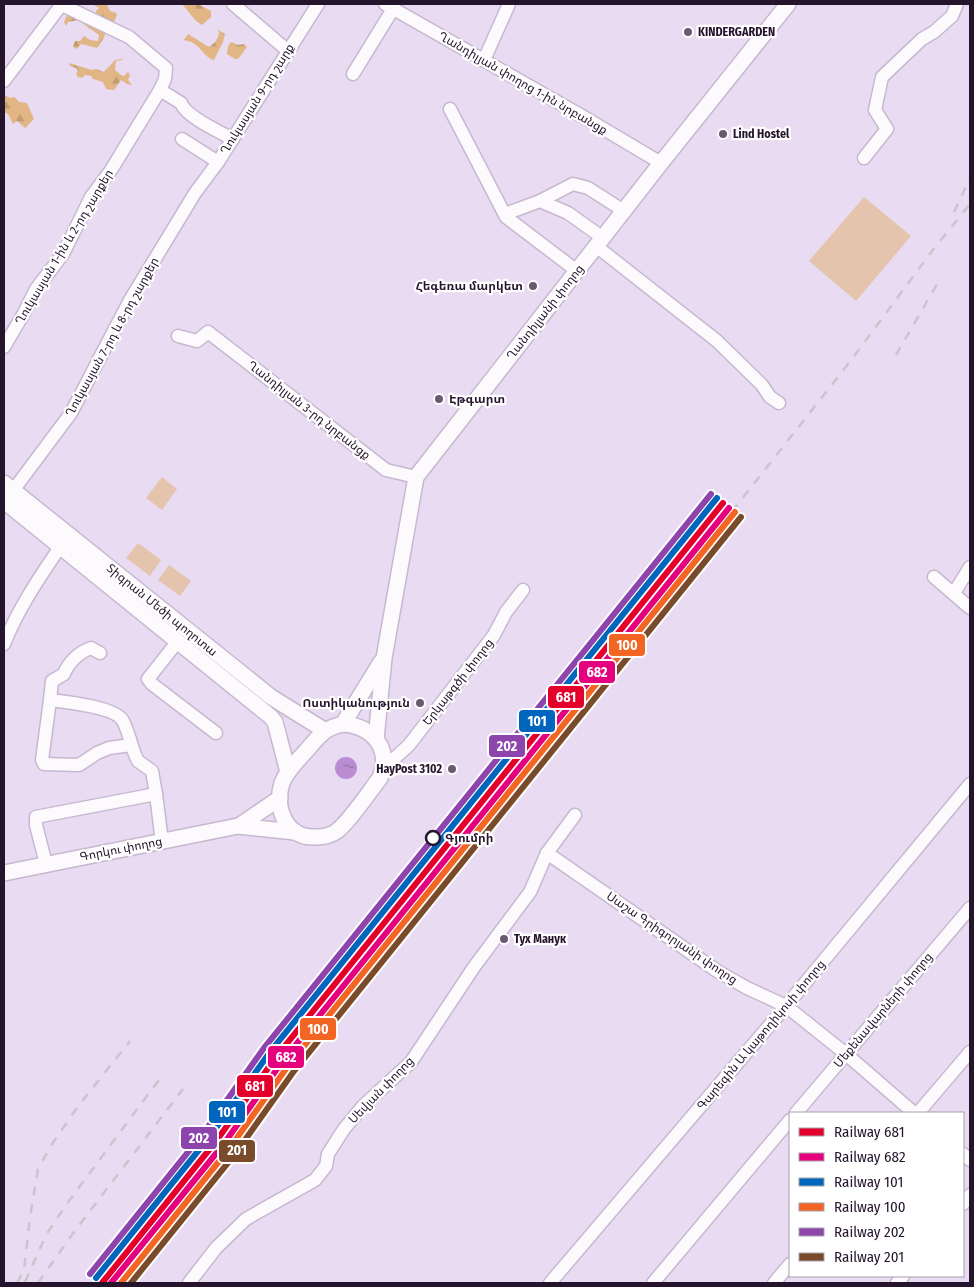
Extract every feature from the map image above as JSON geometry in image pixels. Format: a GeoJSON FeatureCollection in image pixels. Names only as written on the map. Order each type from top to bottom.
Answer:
{"type":"FeatureCollection","features":[{"type":"Feature","properties":{"kind":"main road","name":"Ղանդիլյանի փողոց"},"geometry":{"type":"LineString","coordinates":[[376,739],[384,658],[416,477],[661,163],[788,4]]}},
{"type":"Feature","properties":{"kind":"main road","name":"Տիգրան Մեծի պողոտա"},"geometry":{"type":"LineString","coordinates":[[6,494],[60,547],[271,716],[288,772]]}},
{"type":"Feature","properties":{"kind":"main road","name":"Տիգրան Մեծի պողոտա"},"geometry":{"type":"LineString","coordinates":[[6,494],[271,697],[324,730]]}},
{"type":"Feature","properties":{"kind":"main road","name":"Ղանդիլյանի փողոց"},"geometry":{"type":"LineString","coordinates":[[342,724],[384,658]]}},
{"type":"Feature","properties":{"kind":"main road"},"geometry":{"type":"LineString","coordinates":[[342,724],[358,727],[376,739],[382,751],[384,768],[380,778],[339,830],[329,836],[309,838],[295,832],[284,820],[281,813],[280,798],[282,784],[288,772],[324,730],[342,724]]}},
{"type":"Feature","properties":{"kind":"main road","name":"Գորկու փողոց"},"geometry":{"type":"LineString","coordinates":[[238,826],[280,798]]}},
{"type":"Feature","properties":{"kind":"main road","name":"Գորկու փողոց"},"geometry":{"type":"LineString","coordinates":[[4,872],[238,826],[295,832]]}},
{"type":"Feature","properties":{"kind":"street"},"geometry":{"type":"LineString","coordinates":[[4,80],[62,4]]}},
{"type":"Feature","properties":{"kind":"street","name":"Ղուկասյան 1-ին և 2-րդ շարքեր"},"geometry":{"type":"LineString","coordinates":[[4,347],[36,289],[62,254],[91,197],[124,148],[165,79],[166,68],[129,37],[62,4]]}},
{"type":"Feature","properties":{"kind":"street"},"geometry":{"type":"LineString","coordinates":[[233,4],[288,51]]}},
{"type":"Feature","properties":{"kind":"street","name":"Ղուկասյան 9-րդ շարք"},"geometry":{"type":"LineString","coordinates":[[195,193],[233,139],[318,4]]}},
{"type":"Feature","properties":{"kind":"street"},"geometry":{"type":"LineString","coordinates":[[484,60],[509,4]]}},
{"type":"Feature","properties":{"kind":"street"},"geometry":{"type":"LineString","coordinates":[[864,158],[887,129],[875,110],[882,77],[922,39],[934,32],[952,16],[957,4]]}},
{"type":"Feature","properties":{"kind":"street"},"geometry":{"type":"LineString","coordinates":[[353,74],[389,6]]}},
{"type":"Feature","properties":{"kind":"street","name":"Ղանդիլյան փողոց 1-ին նրբանցք"},"geometry":{"type":"LineString","coordinates":[[389,6],[661,163]]}},
{"type":"Feature","properties":{"kind":"street"},"geometry":{"type":"LineString","coordinates":[[160,90],[182,103],[183,108],[192,115],[233,139]]}},
{"type":"Feature","properties":{"kind":"street"},"geometry":{"type":"LineString","coordinates":[[450,110],[505,214],[577,270]]}},
{"type":"Feature","properties":{"kind":"street"},"geometry":{"type":"LineString","coordinates":[[182,139],[218,162]]}},
{"type":"Feature","properties":{"kind":"street"},"geometry":{"type":"LineString","coordinates":[[505,214],[540,201],[573,184],[588,188],[624,211]]}},
{"type":"Feature","properties":{"kind":"street","name":"Ղուկասյան 7-րդ և 8-րդ շարքեր"},"geometry":{"type":"LineString","coordinates":[[6,494],[71,413],[130,300],[195,193]]}},
{"type":"Feature","properties":{"kind":"street"},"geometry":{"type":"LineString","coordinates":[[540,201],[568,212],[600,242],[717,341],[762,384],[770,397],[779,403]]}},
{"type":"Feature","properties":{"kind":"street","name":"Ղանդիլյան 3-րդ նրբանցք"},"geometry":{"type":"LineString","coordinates":[[178,336],[197,341],[208,332],[386,470],[416,477]]}},
{"type":"Feature","properties":{"kind":"street"},"geometry":{"type":"LineString","coordinates":[[4,644],[8,621],[60,547]]}},
{"type":"Feature","properties":{"kind":"street"},"geometry":{"type":"LineString","coordinates":[[954,594],[970,567]]}},
{"type":"Feature","properties":{"kind":"street"},"geometry":{"type":"LineString","coordinates":[[934,577],[970,608]]}},
{"type":"Feature","properties":{"kind":"street","name":"Երկաթգծի փողոց"},"geometry":{"type":"LineString","coordinates":[[384,768],[415,738],[494,635],[506,612],[523,590]]}},
{"type":"Feature","properties":{"kind":"street"},"geometry":{"type":"LineString","coordinates":[[178,641],[148,679],[216,733]]}},
{"type":"Feature","properties":{"kind":"street"},"geometry":{"type":"LineString","coordinates":[[100,654],[91,648],[84,650],[67,666],[64,674],[52,681],[42,760],[44,764],[80,765],[97,753],[109,748],[131,744]]}},
{"type":"Feature","properties":{"kind":"street"},"geometry":{"type":"LineString","coordinates":[[50,700],[83,704],[114,713],[123,719],[138,761],[152,771],[162,842]]}},
{"type":"Feature","properties":{"kind":"street","name":"Գարեգին Ա կաթողիկոսի փողոց"},"geometry":{"type":"LineString","coordinates":[[550,1283],[786,1006],[970,784]]}},
{"type":"Feature","properties":{"kind":"street"},"geometry":{"type":"LineString","coordinates":[[46,864],[36,818],[156,794]]}},
{"type":"Feature","properties":{"kind":"street","name":"Սեվյան փողոց"},"geometry":{"type":"LineString","coordinates":[[188,1283],[216,1248],[246,1219],[315,1180],[326,1166],[328,1154],[363,1106],[411,1062],[474,967],[530,892],[547,853],[575,815]]}},
{"type":"Feature","properties":{"kind":"street","name":"Սաշա Գրիգորյանի փողոց"},"geometry":{"type":"LineString","coordinates":[[547,853],[718,971],[747,988],[786,1006],[915,1112]]}},
{"type":"Feature","properties":{"kind":"street","name":"Մեքենավարների փողոց"},"geometry":{"type":"LineString","coordinates":[[797,1112],[970,908]]}},
{"type":"Feature","properties":{"kind":"street"},"geometry":{"type":"LineString","coordinates":[[917,1112],[970,1052]]}},
{"type":"Feature","properties":{"kind":"street"},"geometry":{"type":"LineString","coordinates":[[653,1283],[789,1121]]}},
{"type":"Feature","properties":{"kind":"street"},"geometry":{"type":"LineString","coordinates":[[774,1283],[789,1265]]}},
{"type":"Feature","properties":{"kind":"shaded area"},"geometry":{"type":"Polygon","coordinates":[[[864,197],[911,236],[856,301],[809,261],[864,197]]]}},
{"type":"Feature","properties":{"kind":"shaded area"},"geometry":{"type":"Polygon","coordinates":[[[162,477],[177,489],[162,510],[146,498],[162,477]]]}},
{"type":"Feature","properties":{"kind":"shaded area"},"geometry":{"type":"Polygon","coordinates":[[[138,543],[161,560],[150,576],[126,558],[138,543]]]}},
{"type":"Feature","properties":{"kind":"shaded area"},"geometry":{"type":"Polygon","coordinates":[[[169,565],[191,581],[180,596],[158,580],[169,565]]]}},
{"type":"Feature","properties":{"kind":"green space"},"geometry":{"type":"Polygon","coordinates":[[[92,4],[107,5],[110,11],[117,15],[114,22],[101,19],[96,15],[96,11],[99,8],[92,4]]]}},
{"type":"Feature","properties":{"kind":"green space"},"geometry":{"type":"Polygon","coordinates":[[[182,4],[198,4],[211,11],[211,17],[202,25],[196,21],[182,4]]]}},
{"type":"Feature","properties":{"kind":"green space"},"geometry":{"type":"Polygon","coordinates":[[[71,13],[104,27],[105,36],[97,48],[81,44],[77,49],[73,47],[75,41],[80,41],[84,36],[90,40],[98,41],[99,35],[78,20],[68,22],[66,26],[64,22],[67,15],[71,13]]]}},
{"type":"Feature","properties":{"kind":"green space"},"geometry":{"type":"Polygon","coordinates":[[[217,29],[225,34],[214,60],[206,56],[194,44],[184,40],[188,34],[209,47],[218,36],[219,32],[217,29]]]}},
{"type":"Feature","properties":{"kind":"green space"},"geometry":{"type":"Polygon","coordinates":[[[231,42],[238,45],[244,44],[247,47],[238,59],[227,54],[228,46],[231,42]]]}},
{"type":"Feature","properties":{"kind":"green space"},"geometry":{"type":"Polygon","coordinates":[[[124,54],[122,60],[116,61],[115,70],[124,76],[128,72],[130,75],[128,80],[132,85],[121,80],[114,90],[106,89],[103,82],[93,79],[91,76],[78,77],[76,74],[78,71],[70,66],[69,63],[104,72],[115,60],[122,59],[124,54]]]}},
{"type":"Feature","properties":{"kind":"green space"},"geometry":{"type":"Polygon","coordinates":[[[4,95],[10,98],[15,97],[19,102],[27,103],[34,119],[25,128],[17,121],[13,124],[8,114],[4,112],[4,95]]]}},
{"type":"Feature","properties":{"kind":"water"},"geometry":{"type":"Polygon","coordinates":[[[346,757],[354,760],[357,768],[354,776],[346,779],[338,776],[335,768],[338,760],[346,757]]]}},
{"type":"Feature","properties":{"kind":"railway"},"geometry":{"type":"LineString","coordinates":[[954,212],[970,178]]}},
{"type":"Feature","properties":{"kind":"railway"},"geometry":{"type":"LineString","coordinates":[[111,1283],[689,566],[849,363],[932,251],[970,204]]}},
{"type":"Feature","properties":{"kind":"railway"},"geometry":{"type":"LineString","coordinates":[[896,355],[940,279]]}},
{"type":"Feature","properties":{"kind":"railway"},"geometry":{"type":"LineString","coordinates":[[17,1283],[24,1270],[38,1169],[52,1144],[79,1105],[130,1041]]}},
{"type":"Feature","properties":{"kind":"railway"},"geometry":{"type":"LineString","coordinates":[[25,1282],[46,1235],[161,1077]]}},
{"type":"Feature","properties":{"kind":"railway"},"geometry":{"type":"LineString","coordinates":[[38,1283],[74,1232],[183,1089]]}},
{"type":"Feature","properties":{"kind":"rail line","name":"202"},"geometry":{"type":"LineString","coordinates":[[90,1274],[205,1131],[264,1048],[711,494]]}},
{"type":"Feature","properties":{"kind":"rail line","name":"101"},"geometry":{"type":"LineString","coordinates":[[96,1278],[211,1135],[270,1052],[717,498]]}},
{"type":"Feature","properties":{"kind":"rail line","name":"681"},"geometry":{"type":"LineString","coordinates":[[102,1283],[217,1140],[276,1057],[723,503]]}},
{"type":"Feature","properties":{"kind":"rail line","name":"682"},"geometry":{"type":"LineString","coordinates":[[111,1283],[223,1145],[282,1062],[729,508]]}},
{"type":"Feature","properties":{"kind":"rail line","name":"100"},"geometry":{"type":"LineString","coordinates":[[121,1283],[229,1149],[288,1066],[735,512]]}},
{"type":"Feature","properties":{"kind":"rail line","name":"201"},"geometry":{"type":"LineString","coordinates":[[131,1283],[235,1154],[294,1071],[741,517]]}},
{"type":"Feature","properties":{"kind":"place","name":"KINDERGARDEN"},"geometry":{"type":"Point","coordinates":[688,32]}},
{"type":"Feature","properties":{"kind":"place","name":"Lind Hostel"},"geometry":{"type":"Point","coordinates":[723,134]}},
{"type":"Feature","properties":{"kind":"place","name":"Հեգեռա մարկետ"},"geometry":{"type":"Point","coordinates":[533,286]}},
{"type":"Feature","properties":{"kind":"place","name":"Էթգարտ"},"geometry":{"type":"Point","coordinates":[439,399]}},
{"type":"Feature","properties":{"kind":"place","name":"Ոստիկանություն"},"geometry":{"type":"Point","coordinates":[420,703]}},
{"type":"Feature","properties":{"kind":"place","name":"HayPost 3102"},"geometry":{"type":"Point","coordinates":[452,769]}},
{"type":"Feature","properties":{"kind":"place","name":"Գյումրի"},"geometry":{"type":"Point","coordinates":[433,838]}},
{"type":"Feature","properties":{"kind":"place","name":"Тух Манук"},"geometry":{"type":"Point","coordinates":[504,939]}}]}
